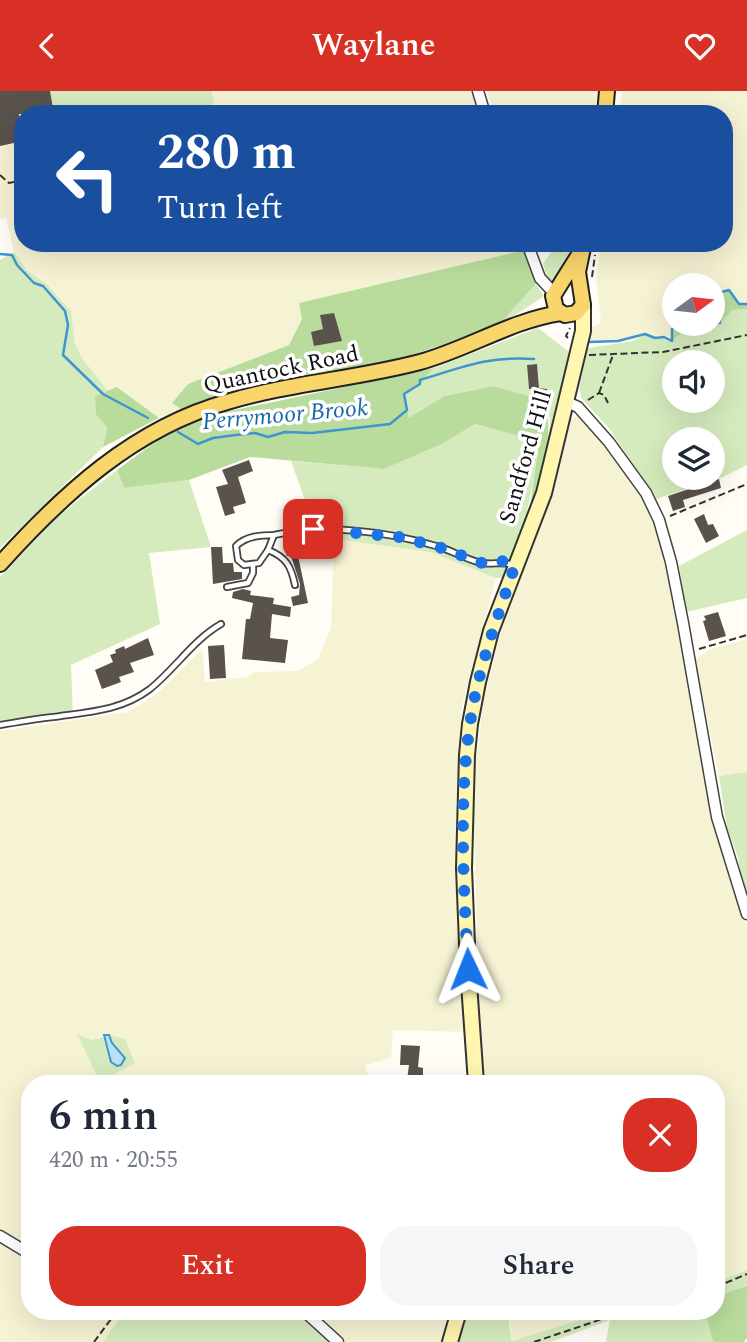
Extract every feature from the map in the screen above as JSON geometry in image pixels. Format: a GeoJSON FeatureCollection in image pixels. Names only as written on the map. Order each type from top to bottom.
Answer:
{"type":"FeatureCollection","features":[{"type":"Feature","properties":{"kind":"main road","name":"Quantock Road"},"geometry":{"type":"LineString","coordinates":[[533,320],[556,292],[580,252]]}},
{"type":"Feature","properties":{"kind":"main road"},"geometry":{"type":"LineString","coordinates":[[563,314],[576,313],[582,298],[578,279],[581,252]]}},
{"type":"Feature","properties":{"kind":"main road"},"geometry":{"type":"LineString","coordinates":[[579,347],[574,325],[556,309],[556,292],[572,284],[582,298]]}},
{"type":"Feature","properties":{"kind":"main road","name":"Sandford Hill"},"geometry":{"type":"LineString","coordinates":[[475,1075],[464,868],[467,755],[478,682],[491,631],[544,493],[573,404],[584,323],[582,298]]}},
{"type":"Feature","properties":{"kind":"main road","name":"Quantock Road"},"geometry":{"type":"LineString","coordinates":[[0,564],[89,476],[140,440],[173,422],[213,406],[264,392],[423,361],[533,320],[563,314]]}},
{"type":"Feature","properties":{"kind":"main road"},"geometry":{"type":"LineString","coordinates":[[450,1342],[456,1320]]}},
{"type":"Feature","properties":{"kind":"street"},"geometry":{"type":"LineString","coordinates":[[530,252],[540,278],[556,292]]}},
{"type":"Feature","properties":{"kind":"street"},"geometry":{"type":"LineString","coordinates":[[573,404],[634,475],[659,520],[671,562],[717,817],[747,914]]}},
{"type":"Feature","properties":{"kind":"street"},"geometry":{"type":"LineString","coordinates":[[0,1236],[21,1249]]}},
{"type":"Feature","properties":{"kind":"street"},"geometry":{"type":"LineString","coordinates":[[314,1320],[338,1342]]}},
{"type":"Feature","properties":{"kind":"lane"},"geometry":{"type":"LineString","coordinates":[[274,535],[259,563],[244,565],[238,560],[236,546],[241,542],[251,538],[313,529],[399,537],[439,547],[485,564],[502,561],[515,565]]}},
{"type":"Feature","properties":{"kind":"lane"},"geometry":{"type":"LineString","coordinates":[[268,550],[288,561],[295,585]]}},
{"type":"Feature","properties":{"kind":"lane"},"geometry":{"type":"LineString","coordinates":[[227,587],[248,583],[253,573],[253,565]]}},
{"type":"Feature","properties":{"kind":"lane"},"geometry":{"type":"LineString","coordinates":[[0,725],[99,712],[133,699],[148,691],[207,632],[221,624]]}},
{"type":"Feature","properties":{"kind":"path"},"geometry":{"type":"LineString","coordinates":[[579,347],[614,353],[663,352],[747,335]]}},
{"type":"Feature","properties":{"kind":"path"},"geometry":{"type":"LineString","coordinates":[[573,404],[599,393],[614,353]]}},
{"type":"Feature","properties":{"kind":"path"},"geometry":{"type":"LineString","coordinates":[[599,393],[604,395],[608,403]]}},
{"type":"Feature","properties":{"kind":"path"},"geometry":{"type":"LineString","coordinates":[[659,520],[747,484]]}},
{"type":"Feature","properties":{"kind":"path"},"geometry":{"type":"LineString","coordinates":[[688,652],[747,635]]}},
{"type":"Feature","properties":{"kind":"path"},"geometry":{"type":"LineString","coordinates":[[725,1283],[747,1274]]}},
{"type":"Feature","properties":{"kind":"path"},"geometry":{"type":"LineString","coordinates":[[94,1342],[110,1320]]}},
{"type":"Feature","properties":{"kind":"path"},"geometry":{"type":"LineString","coordinates":[[534,1342],[599,1320]]}},
{"type":"Feature","properties":{"kind":"shaded area"},"geometry":{"type":"Polygon","coordinates":[[[0,91],[50,91],[52,105],[14,105],[14,252],[6,218],[0,219],[0,91]]]}},
{"type":"Feature","properties":{"kind":"shaded area"},"geometry":{"type":"Polygon","coordinates":[[[212,91],[473,91],[477,105],[211,105],[214,102],[212,91]]]}},
{"type":"Feature","properties":{"kind":"shaded area"},"geometry":{"type":"Polygon","coordinates":[[[487,91],[598,91],[596,105],[492,105],[487,91]]]}},
{"type":"Feature","properties":{"kind":"shaded area"},"geometry":{"type":"Polygon","coordinates":[[[622,91],[747,91],[747,304],[725,298],[725,273],[662,273],[662,336],[672,336],[672,341],[645,334],[618,341],[589,342],[590,327],[601,322],[596,275],[600,252],[733,252],[733,105],[620,105],[622,91]]]}},
{"type":"Feature","properties":{"kind":"shaded area"},"geometry":{"type":"Polygon","coordinates":[[[14,252],[516,252],[299,303],[302,319],[289,345],[188,384],[172,403],[182,410],[159,418],[118,387],[108,391],[82,358],[75,344],[71,311],[49,285],[28,271],[14,252]]]}},
{"type":"Feature","properties":{"kind":"shaded area"},"geometry":{"type":"Polygon","coordinates":[[[579,414],[595,431],[652,509],[664,550],[706,774],[711,816],[747,927],[747,1270],[725,1279],[725,1075],[485,1075],[479,1015],[473,781],[484,699],[501,632],[556,484],[570,420],[579,414]]]}},
{"type":"Feature","properties":{"kind":"shaded area"},"geometry":{"type":"Polygon","coordinates":[[[334,539],[430,552],[496,578],[461,710],[455,875],[466,1032],[393,1030],[391,1058],[365,1065],[368,1075],[104,1075],[125,1039],[107,1034],[92,1040],[79,1035],[97,1075],[21,1075],[21,1243],[0,1229],[0,731],[128,712],[157,694],[202,649],[205,682],[247,677],[254,672],[298,671],[318,659],[331,628],[334,539]]]}},
{"type":"Feature","properties":{"kind":"shaded area"},"geometry":{"type":"Polygon","coordinates":[[[747,639],[747,772],[719,776],[695,660],[709,650],[747,639]]]}},
{"type":"Feature","properties":{"kind":"shaded area"},"geometry":{"type":"Polygon","coordinates":[[[0,1241],[21,1254],[21,1320],[117,1320],[103,1342],[0,1342],[0,1241]]]}},
{"type":"Feature","properties":{"kind":"shaded area"},"geometry":{"type":"Polygon","coordinates":[[[320,1320],[449,1320],[442,1342],[346,1342],[320,1320]]]}},
{"type":"Feature","properties":{"kind":"shaded area"},"geometry":{"type":"Polygon","coordinates":[[[510,1320],[579,1320],[510,1341],[510,1320]]]}},
{"type":"Feature","properties":{"kind":"green space"},"geometry":{"type":"Polygon","coordinates":[[[50,91],[212,91],[214,102],[211,105],[52,105],[50,91]]]}},
{"type":"Feature","properties":{"kind":"green space"},"geometry":{"type":"Polygon","coordinates":[[[14,252],[28,271],[48,285],[71,311],[75,344],[82,358],[108,391],[95,397],[107,426],[103,447],[0,548],[0,260],[14,252]]]}},
{"type":"Feature","properties":{"kind":"green space"},"geometry":{"type":"Polygon","coordinates":[[[516,252],[526,252],[536,284],[497,327],[390,362],[256,385],[200,401],[182,410],[172,403],[188,384],[289,345],[302,319],[299,303],[516,252]]]}},
{"type":"Feature","properties":{"kind":"green space"},"geometry":{"type":"Polygon","coordinates":[[[551,252],[572,252],[569,260],[551,281],[543,264],[551,252]]]}},
{"type":"Feature","properties":{"kind":"green space"},"geometry":{"type":"Polygon","coordinates":[[[536,284],[544,296],[497,327],[536,284]]]}},
{"type":"Feature","properties":{"kind":"green space"},"geometry":{"type":"Polygon","coordinates":[[[729,290],[739,304],[747,304],[747,309],[732,310],[725,318],[725,291],[729,290]]]}},
{"type":"Feature","properties":{"kind":"green space"},"geometry":{"type":"Polygon","coordinates":[[[747,309],[747,465],[725,476],[725,427],[662,427],[662,490],[683,490],[656,499],[608,427],[582,399],[579,388],[588,348],[633,341],[645,334],[672,341],[679,336],[725,336],[725,318],[732,310],[747,309]]]}},
{"type":"Feature","properties":{"kind":"green space"},"geometry":{"type":"Polygon","coordinates":[[[538,328],[572,354],[558,419],[547,446],[550,422],[547,389],[539,388],[537,364],[527,365],[531,397],[492,386],[444,396],[409,419],[404,394],[434,368],[538,328]]]}},
{"type":"Feature","properties":{"kind":"green space"},"geometry":{"type":"Polygon","coordinates":[[[434,368],[404,394],[409,418],[444,396],[493,386],[546,401],[546,455],[530,507],[539,442],[475,424],[442,444],[384,469],[250,457],[189,480],[124,488],[117,470],[158,440],[202,417],[434,368]]]}},
{"type":"Feature","properties":{"kind":"green space"},"geometry":{"type":"Polygon","coordinates":[[[117,387],[159,418],[103,447],[107,427],[96,414],[95,396],[117,387]]]}},
{"type":"Feature","properties":{"kind":"green space"},"geometry":{"type":"Polygon","coordinates":[[[475,424],[539,442],[531,495],[517,544],[502,578],[430,552],[334,539],[335,530],[308,508],[291,461],[384,469],[442,444],[475,424]]]}},
{"type":"Feature","properties":{"kind":"green space"},"geometry":{"type":"Polygon","coordinates":[[[117,470],[124,488],[189,480],[211,547],[149,553],[160,624],[71,665],[73,715],[0,725],[0,577],[57,517],[117,470]]]}},
{"type":"Feature","properties":{"kind":"green space"},"geometry":{"type":"Polygon","coordinates":[[[747,530],[747,598],[686,612],[679,566],[747,530]]]}},
{"type":"Feature","properties":{"kind":"green space"},"geometry":{"type":"Polygon","coordinates":[[[747,772],[747,895],[741,880],[738,857],[727,828],[719,776],[747,772]]]}},
{"type":"Feature","properties":{"kind":"green space"},"geometry":{"type":"Polygon","coordinates":[[[77,1034],[92,1040],[103,1037],[111,1062],[125,1058],[107,1034],[125,1039],[135,1063],[113,1075],[97,1075],[77,1034]]]}},
{"type":"Feature","properties":{"kind":"green space"},"geometry":{"type":"Polygon","coordinates":[[[747,1270],[747,1286],[725,1293],[725,1279],[747,1270]]]}},
{"type":"Feature","properties":{"kind":"green space"},"geometry":{"type":"Polygon","coordinates":[[[747,1286],[747,1338],[744,1342],[713,1342],[707,1320],[725,1320],[725,1293],[747,1286]]]}},
{"type":"Feature","properties":{"kind":"green space"},"geometry":{"type":"Polygon","coordinates":[[[118,1320],[306,1320],[331,1342],[103,1342],[118,1320]]]}},
{"type":"Feature","properties":{"kind":"green space"},"geometry":{"type":"Polygon","coordinates":[[[465,1320],[509,1320],[511,1341],[580,1320],[610,1320],[551,1342],[459,1342],[465,1320]]]}},
{"type":"Feature","properties":{"kind":"green space"},"geometry":{"type":"Polygon","coordinates":[[[610,1320],[707,1320],[713,1342],[606,1342],[610,1320]]]}},
{"type":"Feature","properties":{"kind":"water"},"geometry":{"type":"Polygon","coordinates":[[[104,1035],[109,1035],[112,1043],[125,1058],[121,1065],[117,1066],[111,1062],[104,1035]]]}},
{"type":"Feature","properties":{"kind":"building"},"geometry":{"type":"Polygon","coordinates":[[[0,91],[50,91],[52,105],[14,105],[14,143],[0,146],[0,91]]]}},
{"type":"Feature","properties":{"kind":"building"},"geometry":{"type":"Polygon","coordinates":[[[334,313],[342,341],[314,346],[311,332],[323,329],[320,315],[334,313]]]}},
{"type":"Feature","properties":{"kind":"building"},"geometry":{"type":"Polygon","coordinates":[[[537,364],[539,388],[547,389],[546,399],[531,397],[527,365],[537,364]]]}},
{"type":"Feature","properties":{"kind":"building"},"geometry":{"type":"Polygon","coordinates":[[[249,460],[253,471],[238,477],[246,503],[233,507],[235,513],[225,516],[216,487],[228,484],[222,470],[249,460]]]}},
{"type":"Feature","properties":{"kind":"building"},"geometry":{"type":"Polygon","coordinates":[[[686,490],[715,490],[683,500],[685,507],[673,511],[668,496],[686,490]]]}},
{"type":"Feature","properties":{"kind":"building"},"geometry":{"type":"Polygon","coordinates":[[[704,514],[708,525],[713,524],[719,536],[706,543],[694,519],[704,514]]]}},
{"type":"Feature","properties":{"kind":"building"},"geometry":{"type":"Polygon","coordinates":[[[294,537],[308,603],[293,606],[291,597],[299,595],[300,584],[291,556],[287,556],[283,539],[294,537]]]}},
{"type":"Feature","properties":{"kind":"building"},"geometry":{"type":"Polygon","coordinates":[[[211,547],[222,547],[223,563],[233,563],[234,572],[242,572],[242,579],[213,584],[211,547]]]}},
{"type":"Feature","properties":{"kind":"building"},"geometry":{"type":"Polygon","coordinates":[[[243,589],[251,591],[250,595],[274,598],[273,604],[291,607],[290,617],[272,614],[270,638],[288,640],[285,663],[242,659],[246,619],[250,619],[253,603],[232,598],[233,592],[243,589]]]}},
{"type":"Feature","properties":{"kind":"building"},"geometry":{"type":"Polygon","coordinates":[[[718,612],[726,636],[709,641],[704,616],[718,612]]]}},
{"type":"Feature","properties":{"kind":"building"},"geometry":{"type":"Polygon","coordinates":[[[148,638],[154,655],[130,663],[134,672],[119,677],[121,682],[102,689],[95,670],[113,662],[110,655],[116,653],[115,650],[124,646],[125,649],[148,638]]]}},
{"type":"Feature","properties":{"kind":"building"},"geometry":{"type":"Polygon","coordinates":[[[224,645],[226,678],[210,679],[208,646],[224,645]]]}},
{"type":"Feature","properties":{"kind":"building"},"geometry":{"type":"Polygon","coordinates":[[[401,1045],[420,1046],[418,1067],[423,1068],[423,1075],[408,1075],[409,1065],[400,1065],[401,1045]]]}},
{"type":"Feature","properties":{"kind":"waterway","name":"Perrymoor Brook"},"geometry":{"type":"LineString","coordinates":[[0,254],[12,255],[17,265],[34,283],[43,286],[65,311],[68,325],[63,355],[103,394],[148,418]]}},
{"type":"Feature","properties":{"kind":"waterway","name":"Perrymoor Brook"},"geometry":{"type":"LineString","coordinates":[[725,291],[729,290],[739,304],[747,304]]}},
{"type":"Feature","properties":{"kind":"waterway","name":"Perrymoor Brook"},"geometry":{"type":"LineString","coordinates":[[589,342],[618,341],[645,334],[672,341],[672,336]]}},
{"type":"Feature","properties":{"kind":"waterway","name":"Perrymoor Brook"},"geometry":{"type":"LineString","coordinates":[[178,432],[198,444],[213,438],[255,433],[268,437],[285,432],[312,433],[390,424],[407,410],[404,394],[420,384],[420,380],[489,361],[534,359]]}},
{"type":"Feature","properties":{"kind":"route"},"geometry":{"type":"LineString","coordinates":[[313,529],[399,537],[439,547],[485,564],[502,561],[515,565],[491,631],[470,724],[464,809],[468,969]]}}]}
